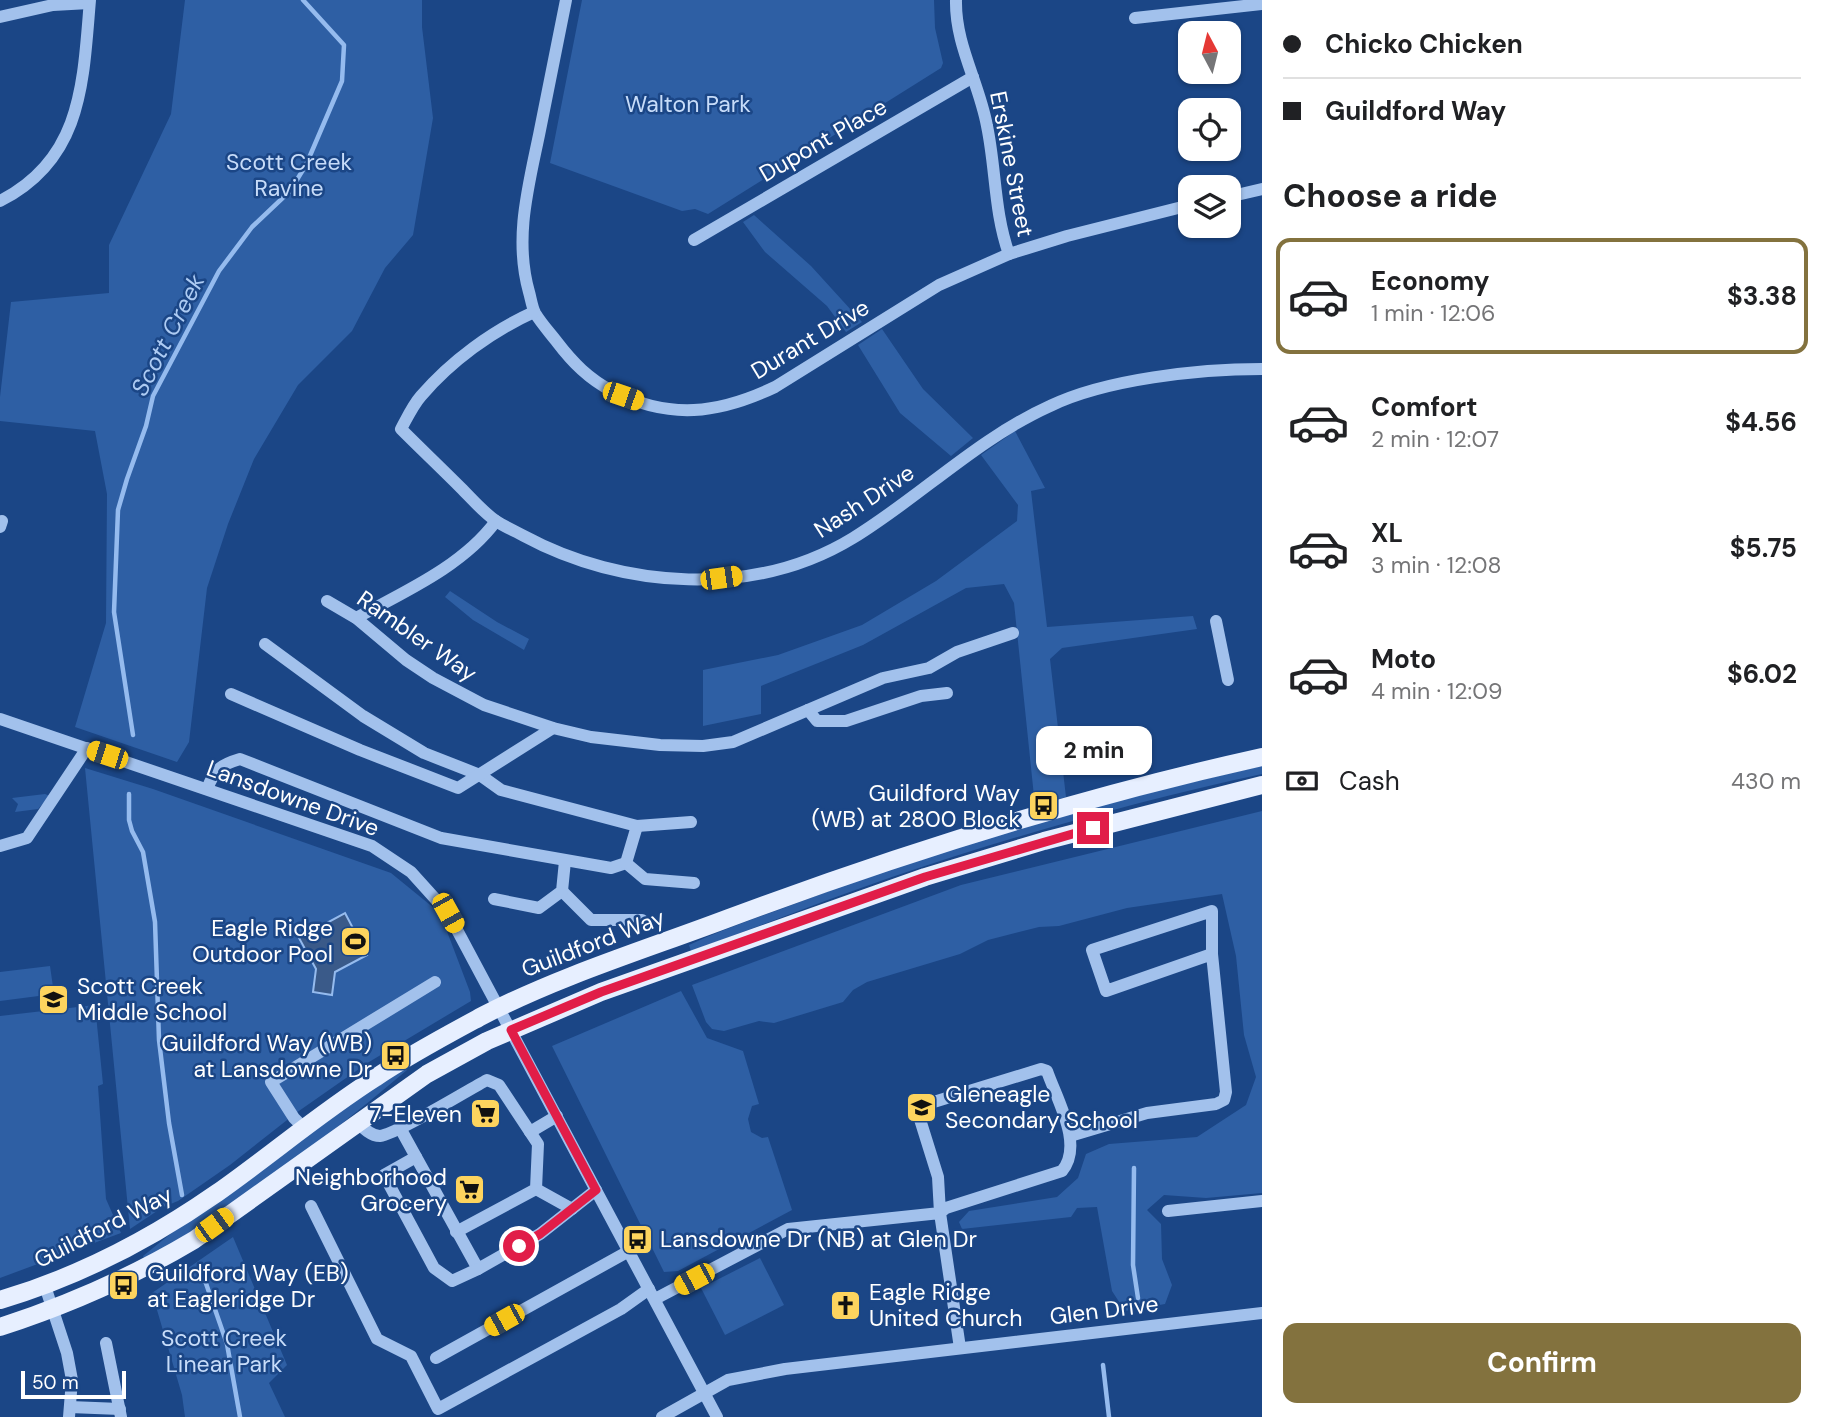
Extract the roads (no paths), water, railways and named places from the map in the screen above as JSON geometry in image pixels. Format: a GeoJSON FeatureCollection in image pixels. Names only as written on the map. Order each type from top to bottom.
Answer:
{"type":"FeatureCollection","features":[{"type":"Feature","properties":{"kind":"main road","name":"Guildford Way"},"geometry":{"type":"LineString","coordinates":[[0,1300],[45,1286],[112,1256],[176,1220],[219,1192],[376,1077],[500,1007],[592,968],[920,851],[1028,818],[1207,769],[1262,757]]}},
{"type":"Feature","properties":{"kind":"main road"},"geometry":{"type":"LineString","coordinates":[[0,1327],[54,1309],[119,1281],[194,1240],[427,1074],[511,1030],[601,992],[925,877],[1044,841],[1262,785]]}},
{"type":"Feature","properties":{"kind":"street","name":"Durant Drive"},"geometry":{"type":"LineString","coordinates":[[566,0],[522,216],[522,254],[534,312],[569,358],[601,385],[649,405],[678,411],[724,407],[775,387],[939,285],[1009,254],[1066,236],[1178,208]]}},
{"type":"Feature","properties":{"kind":"street","name":"Erskine Street"},"geometry":{"type":"LineString","coordinates":[[956,0],[958,35],[987,122],[1002,236],[1009,254]]}},
{"type":"Feature","properties":{"kind":"street"},"geometry":{"type":"LineString","coordinates":[[0,17],[53,5],[90,1],[81,86],[69,133],[58,152],[35,179],[0,201]]}},
{"type":"Feature","properties":{"kind":"street"},"geometry":{"type":"LineString","coordinates":[[1135,18],[1262,4]]}},
{"type":"Feature","properties":{"kind":"street","name":"Dupont Place"},"geometry":{"type":"LineString","coordinates":[[694,240],[973,77]]}},
{"type":"Feature","properties":{"kind":"street"},"geometry":{"type":"LineString","coordinates":[[1241,194],[1262,190]]}},
{"type":"Feature","properties":{"kind":"street","name":"Nash Drive"},"geometry":{"type":"LineString","coordinates":[[534,312],[486,338],[454,364],[419,397],[401,429],[496,521],[558,554],[586,564],[643,577],[680,580],[757,573],[821,555],[852,539],[1017,422],[1081,393],[1115,384],[1239,369],[1262,369]]}},
{"type":"Feature","properties":{"kind":"street"},"geometry":{"type":"LineString","coordinates":[[356,618],[446,566],[467,551],[496,521]]}},
{"type":"Feature","properties":{"kind":"street","name":"Rambler Way"},"geometry":{"type":"LineString","coordinates":[[327,601],[356,618],[406,660],[462,695],[508,714],[592,737],[626,742],[703,746],[733,742],[883,678],[929,668],[957,652],[1013,633]]}},
{"type":"Feature","properties":{"kind":"street"},"geometry":{"type":"LineString","coordinates":[[1216,621],[1228,680]]}},
{"type":"Feature","properties":{"kind":"street"},"geometry":{"type":"LineString","coordinates":[[265,644],[363,716],[424,753],[480,775],[501,790],[637,826],[691,822]]}},
{"type":"Feature","properties":{"kind":"street"},"geometry":{"type":"LineString","coordinates":[[808,710],[817,722],[846,721],[921,696],[947,693]]}},
{"type":"Feature","properties":{"kind":"street"},"geometry":{"type":"LineString","coordinates":[[231,694],[360,750],[458,788],[553,728]]}},
{"type":"Feature","properties":{"kind":"street","name":"Lansdowne Drive"},"geometry":{"type":"LineString","coordinates":[[0,719],[372,846],[411,872],[448,913],[718,1417]]}},
{"type":"Feature","properties":{"kind":"street"},"geometry":{"type":"LineString","coordinates":[[0,846],[27,838],[86,748]]}},
{"type":"Feature","properties":{"kind":"street"},"geometry":{"type":"LineString","coordinates":[[207,789],[212,776],[223,764],[240,759],[441,838],[611,868],[626,863]]}},
{"type":"Feature","properties":{"kind":"street"},"geometry":{"type":"LineString","coordinates":[[626,863],[637,826]]}},
{"type":"Feature","properties":{"kind":"street"},"geometry":{"type":"LineString","coordinates":[[494,899],[539,908],[562,891],[565,861]]}},
{"type":"Feature","properties":{"kind":"street"},"geometry":{"type":"LineString","coordinates":[[626,863],[645,879],[694,883]]}},
{"type":"Feature","properties":{"kind":"street"},"geometry":{"type":"LineString","coordinates":[[562,891],[591,920],[642,920]]}},
{"type":"Feature","properties":{"kind":"street"},"geometry":{"type":"LineString","coordinates":[[1070,1136],[1147,1113],[1216,1104],[1224,1100],[1226,1092],[1212,954],[1212,911],[1092,950],[1106,991],[1212,954]]}},
{"type":"Feature","properties":{"kind":"street"},"geometry":{"type":"LineString","coordinates":[[304,1128],[294,1118],[271,1082],[435,982]]}},
{"type":"Feature","properties":{"kind":"street"},"geometry":{"type":"LineString","coordinates":[[311,1206],[377,1339],[411,1356],[438,1409],[621,1309],[788,1230],[940,1213],[946,1208],[1062,1171],[1072,1154],[1070,1136],[1047,1071],[1041,1069],[924,1105],[919,1113],[938,1177],[940,1213],[960,1348]]}},
{"type":"Feature","properties":{"kind":"street"},"geometry":{"type":"LineString","coordinates":[[357,1122],[366,1131],[379,1136],[400,1128],[487,1080],[499,1084],[538,1144],[536,1189]]}},
{"type":"Feature","properties":{"kind":"street"},"geometry":{"type":"LineString","coordinates":[[530,1132],[557,1116]]}},
{"type":"Feature","properties":{"kind":"street"},"geometry":{"type":"LineString","coordinates":[[400,1128],[478,1269]]}},
{"type":"Feature","properties":{"kind":"street"},"geometry":{"type":"LineString","coordinates":[[416,1157],[384,1175],[434,1268],[452,1281],[540,1234],[596,1190]]}},
{"type":"Feature","properties":{"kind":"street"},"geometry":{"type":"LineString","coordinates":[[536,1189],[572,1209]]}},
{"type":"Feature","properties":{"kind":"street"},"geometry":{"type":"LineString","coordinates":[[456,1232],[536,1189]]}},
{"type":"Feature","properties":{"kind":"street"},"geometry":{"type":"LineString","coordinates":[[1168,1211],[1262,1201]]}},
{"type":"Feature","properties":{"kind":"street"},"geometry":{"type":"LineString","coordinates":[[436,1358],[629,1251]]}},
{"type":"Feature","properties":{"kind":"street"},"geometry":{"type":"LineString","coordinates":[[45,1286],[67,1353],[72,1380],[69,1412],[120,1413],[106,1343]]}},
{"type":"Feature","properties":{"kind":"street","name":"Glen Drive"},"geometry":{"type":"LineString","coordinates":[[662,1417],[735,1378],[785,1369],[1262,1313]]}},
{"type":"Feature","properties":{"kind":"waterway","name":"Scott Creek"},"geometry":{"type":"LineString","coordinates":[[133,735],[114,612],[118,510],[146,426],[153,396],[219,271],[252,227],[290,191],[306,165],[342,81],[344,45],[303,0]]}},
{"type":"Feature","properties":{"kind":"waterway","name":"Scott Creek"},"geometry":{"type":"LineString","coordinates":[[129,794],[129,820],[143,852],[155,922],[159,1040],[169,1123],[182,1195]]}},
{"type":"Feature","properties":{"kind":"waterway"},"geometry":{"type":"LineString","coordinates":[[1134,1168],[1133,1265],[1138,1298]]}},
{"type":"Feature","properties":{"kind":"waterway","name":"Scott Creek"},"geometry":{"type":"LineString","coordinates":[[201,1269],[227,1344],[240,1417]]}},
{"type":"Feature","properties":{"kind":"waterway"},"geometry":{"type":"LineString","coordinates":[[1103,1365],[1109,1417]]}},
{"type":"Feature","properties":{"kind":"place","name":"Guildford Way (WB) at 2800 Block"},"geometry":{"type":"Point","coordinates":[1043,806]}},
{"type":"Feature","properties":{"kind":"place","name":"Eagle Ridge Outdoor Pool"},"geometry":{"type":"Point","coordinates":[356,941]}},
{"type":"Feature","properties":{"kind":"place","name":"Scott Creek Middle School"},"geometry":{"type":"Point","coordinates":[54,999]}},
{"type":"Feature","properties":{"kind":"place","name":"Guildford Way (WB) at Lansdowne Dr"},"geometry":{"type":"Point","coordinates":[395,1056]}},
{"type":"Feature","properties":{"kind":"place","name":"Gleneagle Secondary School"},"geometry":{"type":"Point","coordinates":[922,1107]}},
{"type":"Feature","properties":{"kind":"place","name":"7-Eleven"},"geometry":{"type":"Point","coordinates":[485,1114]}},
{"type":"Feature","properties":{"kind":"place","name":"Neighborhood Grocery"},"geometry":{"type":"Point","coordinates":[470,1190]}},
{"type":"Feature","properties":{"kind":"place","name":"Lansdowne Dr (NB) at Glen Dr"},"geometry":{"type":"Point","coordinates":[637,1239]}},
{"type":"Feature","properties":{"kind":"place","name":"Guildford Way (EB) at Eagleridge Dr"},"geometry":{"type":"Point","coordinates":[124,1286]}},
{"type":"Feature","properties":{"kind":"place","name":"Eagle Ridge United Church"},"geometry":{"type":"Point","coordinates":[846,1305]}},
{"type":"Feature","properties":{"kind":"park label","name":"Walton Park"},"geometry":{"type":"Point","coordinates":[688,104]}},
{"type":"Feature","properties":{"kind":"park label","name":"Scott Creek Ravine"},"geometry":{"type":"Point","coordinates":[289,175]}},
{"type":"Feature","properties":{"kind":"park label","name":"Scott Creek Linear Park"},"geometry":{"type":"Point","coordinates":[224,1351]}}]}
